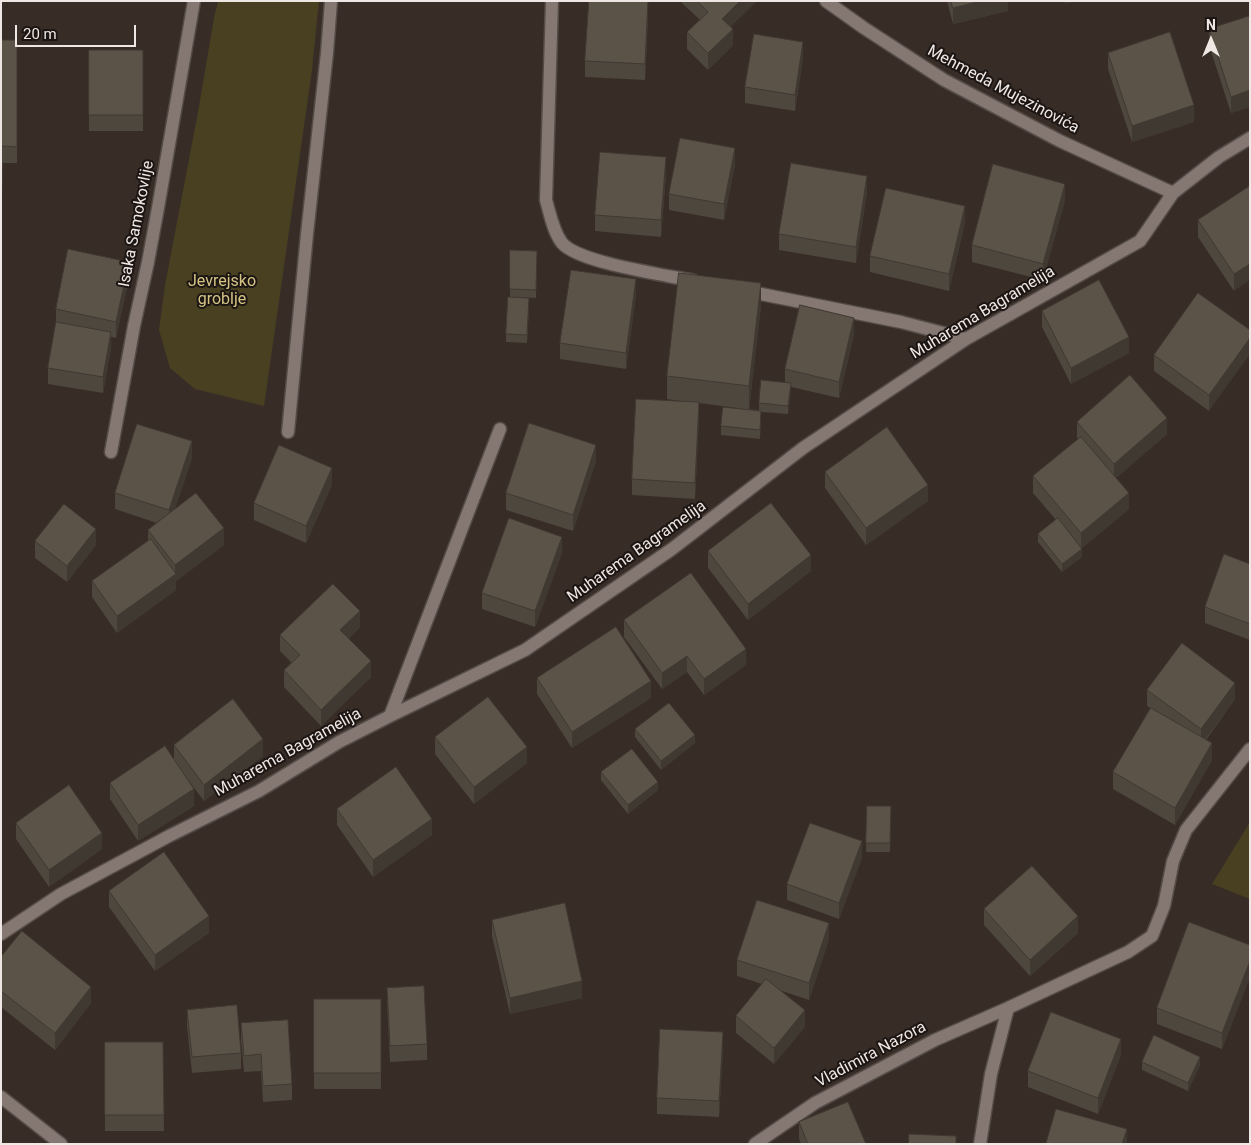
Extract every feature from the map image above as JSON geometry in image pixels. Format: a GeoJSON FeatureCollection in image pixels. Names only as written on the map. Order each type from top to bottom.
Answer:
{"type":"FeatureCollection","features":[{"type":"Feature","properties":{"kind":"street","name":"Isaka Samokovlije"},"geometry":{"type":"LineString","coordinates":[[111,452],[158,208],[194,1]]}},
{"type":"Feature","properties":{"kind":"street"},"geometry":{"type":"LineString","coordinates":[[288,432],[307,234],[328,53],[331,1]]}},
{"type":"Feature","properties":{"kind":"street"},"geometry":{"type":"LineString","coordinates":[[552,1],[546,200],[553,226],[563,243],[577,254],[613,264],[709,283]]}},
{"type":"Feature","properties":{"kind":"street","name":"Mehmeda Mujezinovića"},"geometry":{"type":"LineString","coordinates":[[826,1],[944,80],[1060,141],[1173,193]]}},
{"type":"Feature","properties":{"kind":"street","name":"Muharema Bagramelija"},"geometry":{"type":"LineString","coordinates":[[1,934],[61,894],[169,836],[259,791],[339,742],[525,650],[672,550],[803,448],[966,339],[1140,241],[1173,193],[1219,157],[1250,138]]}},
{"type":"Feature","properties":{"kind":"street"},"geometry":{"type":"LineString","coordinates":[[738,289],[900,322],[966,339]]}},
{"type":"Feature","properties":{"kind":"street"},"geometry":{"type":"LineString","coordinates":[[390,716],[500,429]]}},
{"type":"Feature","properties":{"kind":"street","name":"Vladimira Nazora"},"geometry":{"type":"LineString","coordinates":[[755,1144],[815,1103],[935,1040],[1128,952],[1152,936],[1164,906],[1173,861],[1186,830],[1250,749]]}},
{"type":"Feature","properties":{"kind":"street"},"geometry":{"type":"LineString","coordinates":[[980,1144],[990,1074],[1008,1008]]}},
{"type":"Feature","properties":{"kind":"street"},"geometry":{"type":"LineString","coordinates":[[1,1097],[61,1144]]}},
{"type":"Feature","properties":{"kind":"green space","name":"Jevrejsko groblje"},"geometry":{"type":"Polygon","coordinates":[[[218,1],[319,1],[312,70],[264,406],[195,389],[170,368],[159,330],[165,285],[218,1]]]}},
{"type":"Feature","properties":{"kind":"green space"},"geometry":{"type":"Polygon","coordinates":[[[1250,822],[1250,899],[1212,884],[1250,822]]]}},
{"type":"Feature","properties":{"kind":"building"},"geometry":{"type":"Polygon","coordinates":[[[589,1],[648,1],[645,64],[585,61],[589,1]]]}},
{"type":"Feature","properties":{"kind":"building"},"geometry":{"type":"Polygon","coordinates":[[[697,1],[740,1],[722,19],[733,29],[708,53],[687,32],[708,12],[697,1]]]}},
{"type":"Feature","properties":{"kind":"building"},"geometry":{"type":"Polygon","coordinates":[[[951,1],[981,1],[953,8],[951,1]]]}},
{"type":"Feature","properties":{"kind":"building"},"geometry":{"type":"Polygon","coordinates":[[[1250,16],[1250,90],[1231,97],[1209,29],[1250,16]]]}},
{"type":"Feature","properties":{"kind":"building"},"geometry":{"type":"Polygon","coordinates":[[[1170,32],[1194,105],[1132,126],[1108,53],[1170,32]]]}},
{"type":"Feature","properties":{"kind":"building"},"geometry":{"type":"Polygon","coordinates":[[[754,34],[803,42],[795,95],[745,87],[754,34]]]}},
{"type":"Feature","properties":{"kind":"building"},"geometry":{"type":"Polygon","coordinates":[[[1,40],[17,40],[17,147],[1,146],[1,40]]]}},
{"type":"Feature","properties":{"kind":"building"},"geometry":{"type":"Polygon","coordinates":[[[89,50],[143,50],[143,115],[89,115],[89,50]]]}},
{"type":"Feature","properties":{"kind":"building"},"geometry":{"type":"Polygon","coordinates":[[[680,138],[735,148],[724,204],[669,194],[680,138]]]}},
{"type":"Feature","properties":{"kind":"building"},"geometry":{"type":"Polygon","coordinates":[[[600,152],[666,157],[661,220],[595,215],[600,152]]]}},
{"type":"Feature","properties":{"kind":"building"},"geometry":{"type":"Polygon","coordinates":[[[1,163],[3,164],[1,192],[1,163]]]}},
{"type":"Feature","properties":{"kind":"building"},"geometry":{"type":"Polygon","coordinates":[[[791,163],[867,176],[856,247],[779,234],[791,163]]]}},
{"type":"Feature","properties":{"kind":"building"},"geometry":{"type":"Polygon","coordinates":[[[993,164],[1065,184],[1043,264],[972,245],[993,164]]]}},
{"type":"Feature","properties":{"kind":"building"},"geometry":{"type":"Polygon","coordinates":[[[1250,186],[1250,264],[1234,274],[1198,220],[1250,186]]]}},
{"type":"Feature","properties":{"kind":"building"},"geometry":{"type":"Polygon","coordinates":[[[886,188],[965,206],[949,274],[870,256],[886,188]]]}},
{"type":"Feature","properties":{"kind":"building"},"geometry":{"type":"Polygon","coordinates":[[[68,249],[129,262],[116,322],[56,309],[68,249]]]}},
{"type":"Feature","properties":{"kind":"building"},"geometry":{"type":"Polygon","coordinates":[[[510,250],[537,251],[536,290],[510,289],[510,250]]]}},
{"type":"Feature","properties":{"kind":"building"},"geometry":{"type":"Polygon","coordinates":[[[571,270],[636,279],[626,353],[560,343],[571,270]]]}},
{"type":"Feature","properties":{"kind":"building"},"geometry":{"type":"Polygon","coordinates":[[[679,273],[761,283],[749,386],[667,376],[679,273]]]}},
{"type":"Feature","properties":{"kind":"building"},"geometry":{"type":"Polygon","coordinates":[[[1099,280],[1129,337],[1071,368],[1042,311],[1099,280]]]}},
{"type":"Feature","properties":{"kind":"building"},"geometry":{"type":"Polygon","coordinates":[[[1198,293],[1250,330],[1250,338],[1209,395],[1154,355],[1198,293]]]}},
{"type":"Feature","properties":{"kind":"building"},"geometry":{"type":"Polygon","coordinates":[[[508,297],[529,298],[527,335],[506,334],[508,297]]]}},
{"type":"Feature","properties":{"kind":"building"},"geometry":{"type":"Polygon","coordinates":[[[800,305],[854,318],[839,382],[785,369],[800,305]]]}},
{"type":"Feature","properties":{"kind":"building"},"geometry":{"type":"Polygon","coordinates":[[[56,322],[111,332],[103,377],[48,368],[56,322]]]}},
{"type":"Feature","properties":{"kind":"building"},"geometry":{"type":"Polygon","coordinates":[[[1130,375],[1167,418],[1114,464],[1077,422],[1130,375]]]}},
{"type":"Feature","properties":{"kind":"building"},"geometry":{"type":"Polygon","coordinates":[[[761,380],[791,383],[788,406],[759,403],[761,380]]]}},
{"type":"Feature","properties":{"kind":"building"},"geometry":{"type":"Polygon","coordinates":[[[636,399],[699,402],[695,483],[632,479],[636,399]]]}},
{"type":"Feature","properties":{"kind":"building"},"geometry":{"type":"Polygon","coordinates":[[[723,407],[761,411],[760,430],[721,426],[723,407]]]}},
{"type":"Feature","properties":{"kind":"building"},"geometry":{"type":"Polygon","coordinates":[[[529,423],[596,445],[573,515],[506,493],[529,423]]]}},
{"type":"Feature","properties":{"kind":"building"},"geometry":{"type":"Polygon","coordinates":[[[137,424],[192,441],[169,510],[115,493],[137,424]]]}},
{"type":"Feature","properties":{"kind":"building"},"geometry":{"type":"Polygon","coordinates":[[[887,427],[928,485],[866,528],[825,472],[887,427]]]}},
{"type":"Feature","properties":{"kind":"building"},"geometry":{"type":"Polygon","coordinates":[[[1081,437],[1129,493],[1081,533],[1033,476],[1081,437]]]}},
{"type":"Feature","properties":{"kind":"building"},"geometry":{"type":"Polygon","coordinates":[[[279,445],[332,468],[306,526],[254,503],[279,445]]]}},
{"type":"Feature","properties":{"kind":"building"},"geometry":{"type":"Polygon","coordinates":[[[196,493],[224,528],[175,565],[148,530],[196,493]]]}},
{"type":"Feature","properties":{"kind":"building"},"geometry":{"type":"Polygon","coordinates":[[[771,503],[811,555],[748,604],[708,551],[771,503]]]}},
{"type":"Feature","properties":{"kind":"building"},"geometry":{"type":"Polygon","coordinates":[[[64,504],[96,529],[67,566],[35,541],[64,504]]]}},
{"type":"Feature","properties":{"kind":"building"},"geometry":{"type":"Polygon","coordinates":[[[509,518],[562,537],[535,611],[482,593],[509,518]]]}},
{"type":"Feature","properties":{"kind":"building"},"geometry":{"type":"Polygon","coordinates":[[[1058,518],[1082,549],[1062,564],[1038,534],[1058,518]]]}},
{"type":"Feature","properties":{"kind":"building"},"geometry":{"type":"Polygon","coordinates":[[[151,539],[176,574],[117,616],[92,581],[151,539]]]}},
{"type":"Feature","properties":{"kind":"building"},"geometry":{"type":"Polygon","coordinates":[[[1224,554],[1250,564],[1250,624],[1205,607],[1224,554]]]}},
{"type":"Feature","properties":{"kind":"building"},"geometry":{"type":"Polygon","coordinates":[[[691,573],[746,649],[704,679],[687,656],[662,673],[624,620],[691,573]]]}},
{"type":"Feature","properties":{"kind":"building"},"geometry":{"type":"Polygon","coordinates":[[[333,584],[360,611],[340,630],[371,661],[321,710],[284,670],[300,655],[280,635],[333,584]]]}},
{"type":"Feature","properties":{"kind":"building"},"geometry":{"type":"Polygon","coordinates":[[[616,627],[651,681],[572,732],[537,678],[616,627]]]}},
{"type":"Feature","properties":{"kind":"building"},"geometry":{"type":"Polygon","coordinates":[[[1182,643],[1235,683],[1201,729],[1147,690],[1182,643]]]}},
{"type":"Feature","properties":{"kind":"building"},"geometry":{"type":"Polygon","coordinates":[[[488,697],[527,747],[474,787],[435,737],[488,697]]]}},
{"type":"Feature","properties":{"kind":"building"},"geometry":{"type":"Polygon","coordinates":[[[233,699],[263,739],[204,785],[174,745],[233,699]]]}},
{"type":"Feature","properties":{"kind":"building"},"geometry":{"type":"Polygon","coordinates":[[[669,703],[695,735],[661,761],[635,729],[669,703]]]}},
{"type":"Feature","properties":{"kind":"building"},"geometry":{"type":"Polygon","coordinates":[[[1151,708],[1212,743],[1175,808],[1113,772],[1151,708]]]}},
{"type":"Feature","properties":{"kind":"building"},"geometry":{"type":"Polygon","coordinates":[[[165,746],[194,789],[138,825],[110,783],[165,746]]]}},
{"type":"Feature","properties":{"kind":"building"},"geometry":{"type":"Polygon","coordinates":[[[632,749],[658,782],[628,805],[601,772],[632,749]]]}},
{"type":"Feature","properties":{"kind":"building"},"geometry":{"type":"Polygon","coordinates":[[[396,767],[432,819],[373,860],[337,809],[396,767]]]}},
{"type":"Feature","properties":{"kind":"building"},"geometry":{"type":"Polygon","coordinates":[[[69,785],[102,833],[49,870],[16,823],[69,785]]]}},
{"type":"Feature","properties":{"kind":"building"},"geometry":{"type":"Polygon","coordinates":[[[867,806],[891,806],[890,843],[866,843],[867,806]]]}},
{"type":"Feature","properties":{"kind":"building"},"geometry":{"type":"Polygon","coordinates":[[[810,823],[862,841],[839,903],[787,884],[810,823]]]}},
{"type":"Feature","properties":{"kind":"building"},"geometry":{"type":"Polygon","coordinates":[[[164,852],[209,916],[155,955],[109,891],[164,852]]]}},
{"type":"Feature","properties":{"kind":"building"},"geometry":{"type":"Polygon","coordinates":[[[1032,866],[1078,916],[1030,960],[984,909],[1032,866]]]}},
{"type":"Feature","properties":{"kind":"building"},"geometry":{"type":"Polygon","coordinates":[[[757,900],[829,923],[809,983],[737,960],[757,900]]]}},
{"type":"Feature","properties":{"kind":"building"},"geometry":{"type":"Polygon","coordinates":[[[565,903],[582,981],[510,998],[492,920],[565,903]]]}},
{"type":"Feature","properties":{"kind":"building"},"geometry":{"type":"Polygon","coordinates":[[[1189,922],[1250,945],[1250,961],[1222,1033],[1157,1008],[1189,922]]]}},
{"type":"Feature","properties":{"kind":"building"},"geometry":{"type":"Polygon","coordinates":[[[22,931],[91,987],[55,1033],[1,991],[1,957],[22,931]]]}},
{"type":"Feature","properties":{"kind":"building"},"geometry":{"type":"Polygon","coordinates":[[[766,979],[805,1010],[774,1048],[736,1016],[766,979]]]}},
{"type":"Feature","properties":{"kind":"building"},"geometry":{"type":"Polygon","coordinates":[[[424,986],[427,1044],[390,1046],[387,988],[424,986]]]}},
{"type":"Feature","properties":{"kind":"building"},"geometry":{"type":"Polygon","coordinates":[[[314,999],[381,999],[381,1073],[314,1073],[314,999]]]}},
{"type":"Feature","properties":{"kind":"building"},"geometry":{"type":"Polygon","coordinates":[[[237,1005],[241,1053],[192,1057],[187,1010],[237,1005]]]}},
{"type":"Feature","properties":{"kind":"building"},"geometry":{"type":"Polygon","coordinates":[[[1051,1012],[1121,1039],[1098,1098],[1028,1071],[1051,1012]]]}},
{"type":"Feature","properties":{"kind":"building"},"geometry":{"type":"Polygon","coordinates":[[[288,1020],[292,1084],[263,1086],[261,1054],[244,1056],[241,1023],[288,1020]]]}},
{"type":"Feature","properties":{"kind":"building"},"geometry":{"type":"Polygon","coordinates":[[[660,1029],[723,1032],[719,1101],[657,1098],[660,1029]]]}},
{"type":"Feature","properties":{"kind":"building"},"geometry":{"type":"Polygon","coordinates":[[[1154,1035],[1200,1057],[1188,1083],[1142,1062],[1154,1035]]]}},
{"type":"Feature","properties":{"kind":"building"},"geometry":{"type":"Polygon","coordinates":[[[105,1042],[163,1042],[164,1115],[105,1115],[105,1042]]]}},
{"type":"Feature","properties":{"kind":"building"},"geometry":{"type":"Polygon","coordinates":[[[848,1102],[866,1144],[808,1144],[799,1122],[848,1102]]]}},
{"type":"Feature","properties":{"kind":"building"},"geometry":{"type":"Polygon","coordinates":[[[1056,1109],[1127,1129],[1122,1144],[1046,1144],[1056,1109]]]}},
{"type":"Feature","properties":{"kind":"building"},"geometry":{"type":"Polygon","coordinates":[[[909,1134],[956,1136],[956,1144],[909,1144],[909,1134]]]}}]}
